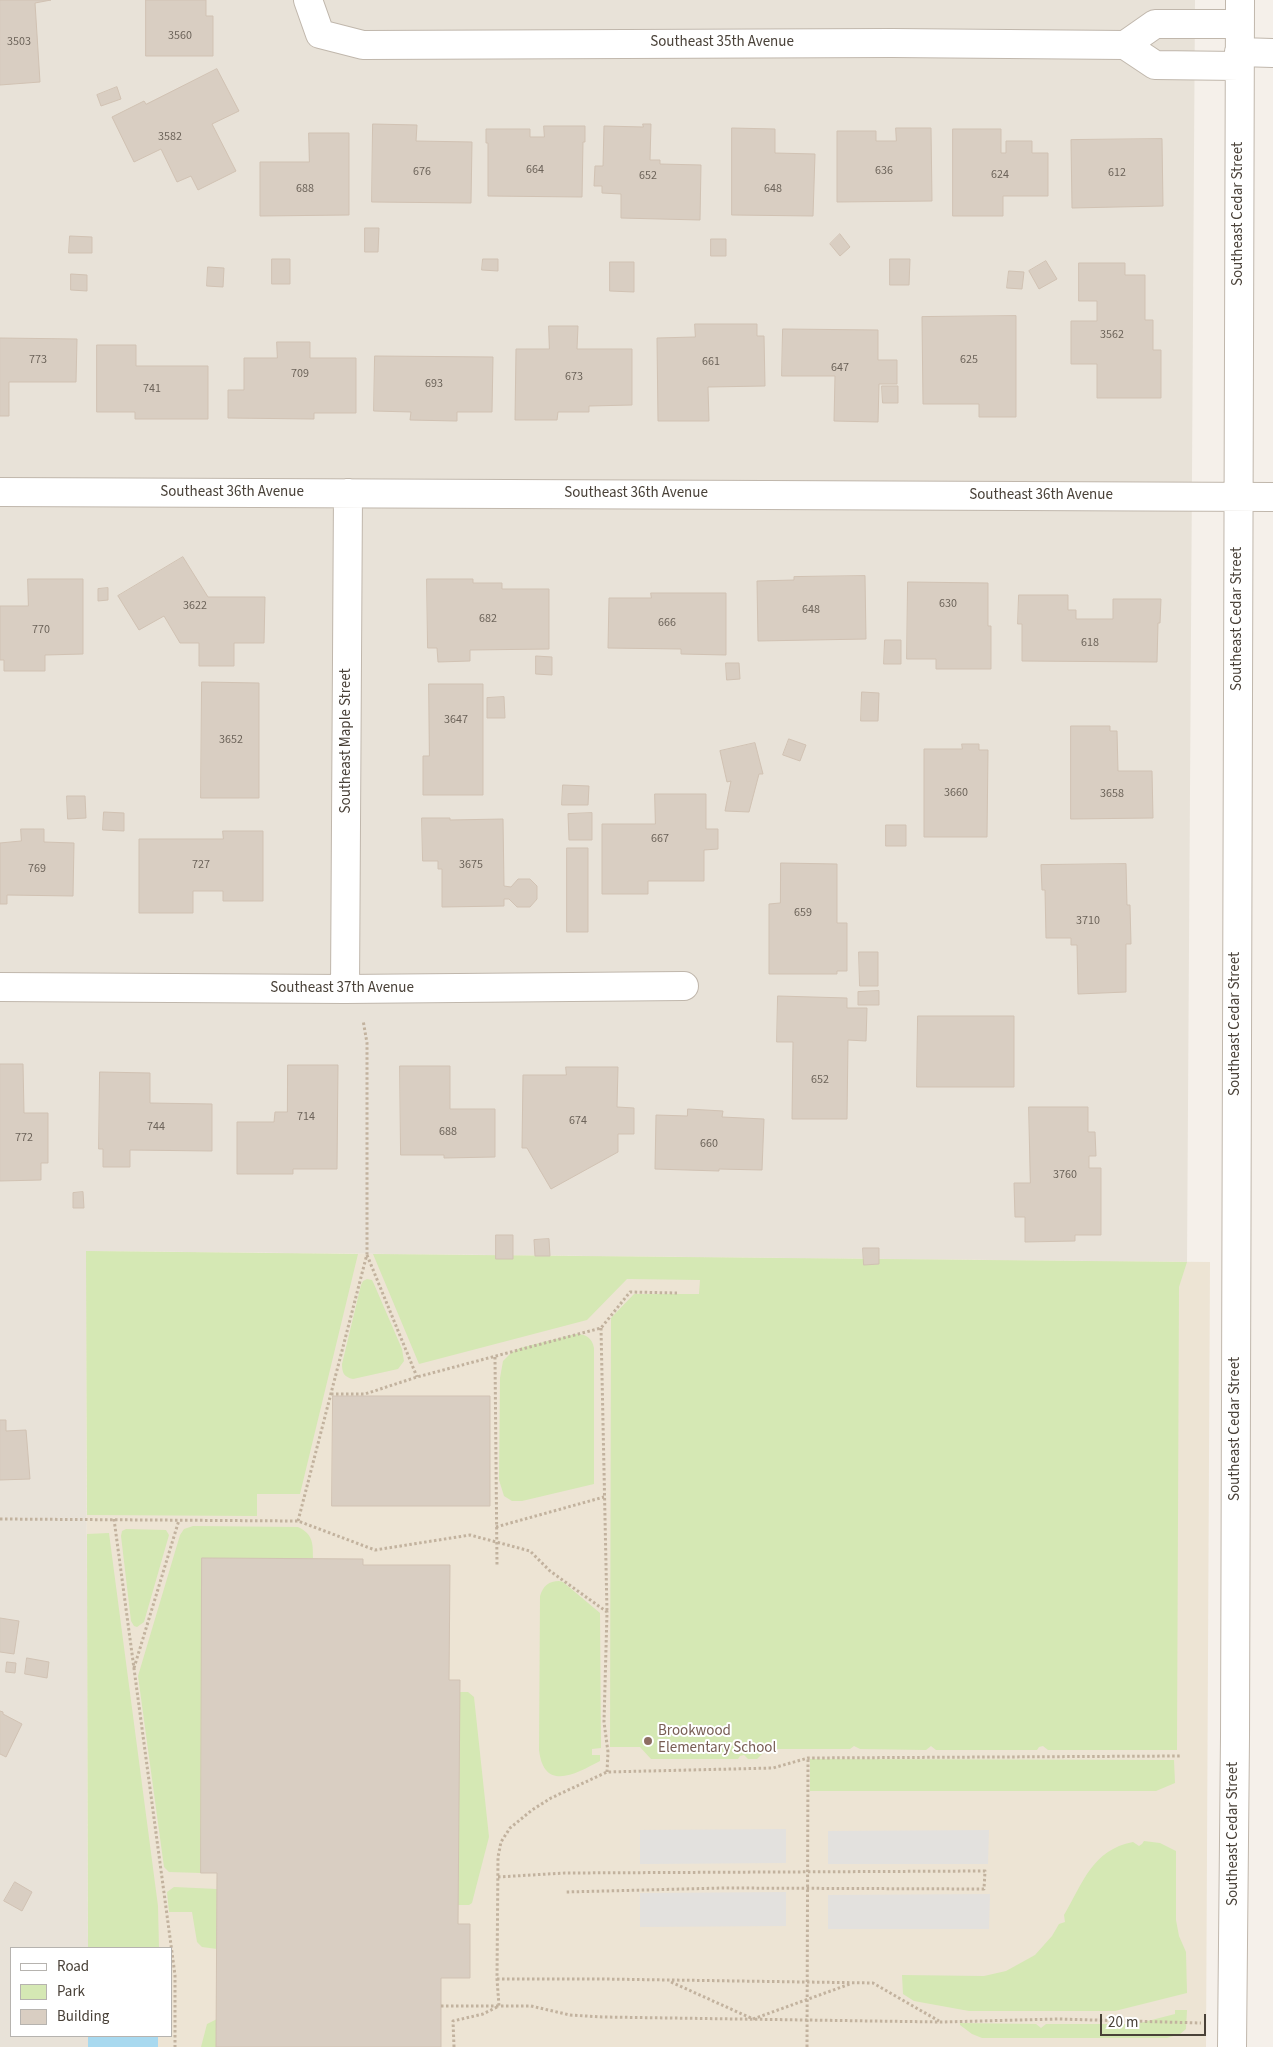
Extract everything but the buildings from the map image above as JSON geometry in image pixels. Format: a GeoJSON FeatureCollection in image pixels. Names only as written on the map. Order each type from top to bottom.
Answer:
{"type":"FeatureCollection","features":[{"type":"Feature","properties":{"kind":"street","name":"Southeast 35th Avenue"},"geometry":{"type":"LineString","coordinates":[[308,0],[320,34],[363,45],[891,43],[1125,45]]}},
{"type":"Feature","properties":{"kind":"street"},"geometry":{"type":"LineString","coordinates":[[1240,12],[1156,24],[1125,45],[1155,65],[1239,59],[1273,53]]}},
{"type":"Feature","properties":{"kind":"street","name":"Southeast Cedar Street"},"geometry":{"type":"LineString","coordinates":[[1232,2035],[1240,12]]}},
{"type":"Feature","properties":{"kind":"street","name":"Southeast 36th Avenue"},"geometry":{"type":"LineString","coordinates":[[0,492],[1273,497]]}},
{"type":"Feature","properties":{"kind":"street","name":"Southeast Maple Street"},"geometry":{"type":"LineString","coordinates":[[345,989],[348,493]]}},
{"type":"Feature","properties":{"kind":"street","name":"Southeast 37th Avenue"},"geometry":{"type":"LineString","coordinates":[[0,987],[345,989],[684,986]]}},
{"type":"Feature","properties":{"kind":"path"},"geometry":{"type":"LineString","coordinates":[[298,1521],[367,1254],[367,1043],[362,1019],[345,989]]}},
{"type":"Feature","properties":{"kind":"path"},"geometry":{"type":"LineString","coordinates":[[367,1254],[417,1376]]}},
{"type":"Feature","properties":{"kind":"path"},"geometry":{"type":"LineString","coordinates":[[331,1394],[365,1394],[417,1376],[601,1328],[630,1292],[677,1293]]}},
{"type":"Feature","properties":{"kind":"path"},"geometry":{"type":"LineString","coordinates":[[601,1328],[607,1612],[604,1722],[608,1752],[607,1772]]}},
{"type":"Feature","properties":{"kind":"path"},"geometry":{"type":"LineString","coordinates":[[495,1356],[497,1565]]}},
{"type":"Feature","properties":{"kind":"path"},"geometry":{"type":"LineString","coordinates":[[496,1526],[604,1497]]}},
{"type":"Feature","properties":{"kind":"path"},"geometry":{"type":"LineString","coordinates":[[0,1519],[298,1521],[375,1550],[470,1535],[530,1551],[550,1571],[607,1612]]}},
{"type":"Feature","properties":{"kind":"path"},"geometry":{"type":"LineString","coordinates":[[114,1520],[171,1947]]}},
{"type":"Feature","properties":{"kind":"path"},"geometry":{"type":"LineString","coordinates":[[133,1671],[179,1520]]}},
{"type":"Feature","properties":{"kind":"path"},"geometry":{"type":"LineString","coordinates":[[499,2006],[497,1980],[498,1857],[501,1842],[510,1828],[551,1798],[607,1772],[773,1768],[808,1758],[1181,1756]]}},
{"type":"Feature","properties":{"kind":"path"},"geometry":{"type":"LineString","coordinates":[[807,2047],[808,1758]]}},
{"type":"Feature","properties":{"kind":"path"},"geometry":{"type":"LineString","coordinates":[[498,1877],[565,1873],[985,1871],[984,1889],[723,1888],[566,1892]]}},
{"type":"Feature","properties":{"kind":"path"},"geometry":{"type":"LineString","coordinates":[[172,1953],[175,1975],[175,2047]]}},
{"type":"Feature","properties":{"kind":"path"},"geometry":{"type":"LineString","coordinates":[[497,1980],[873,1983],[941,2022]]}},
{"type":"Feature","properties":{"kind":"path"},"geometry":{"type":"LineString","coordinates":[[668,1980],[753,2019],[853,1983]]}},
{"type":"Feature","properties":{"kind":"path"},"geometry":{"type":"LineString","coordinates":[[441,2006],[531,2006],[570,2015],[602,2017],[941,2022],[1058,2020],[1232,2035]]}},
{"type":"Feature","properties":{"kind":"path"},"geometry":{"type":"LineString","coordinates":[[454,2047],[452,2021],[483,2014],[499,2006]]}},
{"type":"Feature","properties":{"kind":"shaded area"},"geometry":{"type":"Polygon","coordinates":[[[0,0],[1195,0],[1187,1262],[86,1251],[88,1947],[10,1947],[10,2037],[88,2037],[88,2047],[0,2047],[0,0]]]}},
{"type":"Feature","properties":{"kind":"shaded area","name":"Brookwood Elementary School"},"geometry":{"type":"Polygon","coordinates":[[[86,1251],[1210,1262],[1206,2047],[88,2047],[88,2037],[172,2037],[172,1947],[88,1947],[86,1251]]]}},
{"type":"Feature","properties":{"kind":"shaded area"},"geometry":{"type":"Polygon","coordinates":[[[786,1829],[786,1863],[640,1864],[640,1830],[786,1829]]]}},
{"type":"Feature","properties":{"kind":"shaded area"},"geometry":{"type":"Polygon","coordinates":[[[989,1830],[988,1864],[828,1864],[828,1831],[989,1830]]]}},
{"type":"Feature","properties":{"kind":"shaded area"},"geometry":{"type":"Polygon","coordinates":[[[786,1892],[786,1926],[640,1927],[640,1893],[786,1892]]]}},
{"type":"Feature","properties":{"kind":"shaded area"},"geometry":{"type":"Polygon","coordinates":[[[990,1894],[989,1929],[828,1929],[828,1895],[990,1894]]]}},
{"type":"Feature","properties":{"kind":"green space"},"geometry":{"type":"Polygon","coordinates":[[[86,1251],[358,1254],[300,1494],[257,1494],[257,1516],[87,1515],[86,1251]]]}},
{"type":"Feature","properties":{"kind":"green space"},"geometry":{"type":"Polygon","coordinates":[[[373,1254],[1187,1262],[1179,1287],[1177,1750],[1048,1750],[1043,1746],[1037,1750],[936,1750],[931,1746],[926,1750],[860,1749],[854,1746],[850,1749],[767,1749],[757,1759],[748,1759],[744,1755],[738,1759],[651,1759],[640,1747],[610,1747],[611,1318],[634,1294],[699,1294],[700,1280],[627,1279],[587,1320],[419,1364],[373,1254]]]}},
{"type":"Feature","properties":{"kind":"green space"},"geometry":{"type":"Polygon","coordinates":[[[367,1279],[372,1280],[374,1284],[402,1349],[404,1361],[398,1369],[353,1379],[344,1374],[342,1364],[361,1285],[367,1279]]]}},
{"type":"Feature","properties":{"kind":"green space"},"geometry":{"type":"Polygon","coordinates":[[[576,1334],[588,1337],[594,1348],[594,1484],[522,1501],[512,1501],[504,1496],[499,1480],[500,1378],[503,1361],[520,1348],[576,1334]]]}},
{"type":"Feature","properties":{"kind":"green space"},"geometry":{"type":"Polygon","coordinates":[[[193,1526],[298,1527],[309,1536],[313,1553],[313,1558],[202,1558],[201,1873],[169,1872],[164,1867],[138,1676],[180,1535],[184,1529],[193,1526]]]}},
{"type":"Feature","properties":{"kind":"green space"},"geometry":{"type":"Polygon","coordinates":[[[126,1529],[166,1530],[169,1535],[144,1622],[137,1627],[131,1621],[121,1536],[122,1531],[126,1529]]]}},
{"type":"Feature","properties":{"kind":"green space"},"geometry":{"type":"Polygon","coordinates":[[[109,1533],[158,1906],[159,1947],[88,1947],[87,1534],[109,1533]]]}},
{"type":"Feature","properties":{"kind":"green space"},"geometry":{"type":"Polygon","coordinates":[[[559,1581],[563,1582],[600,1613],[601,1748],[592,1749],[592,1755],[600,1755],[600,1761],[572,1774],[554,1776],[547,1772],[542,1763],[539,1750],[540,1596],[547,1585],[559,1581]]]}},
{"type":"Feature","properties":{"kind":"green space"},"geometry":{"type":"Polygon","coordinates":[[[460,1692],[468,1692],[474,1697],[489,1837],[472,1903],[469,1905],[458,1905],[460,1692]]]}},
{"type":"Feature","properties":{"kind":"green space"},"geometry":{"type":"Polygon","coordinates":[[[810,1759],[1174,1760],[1175,1783],[1156,1791],[810,1791],[810,1759]]]}},
{"type":"Feature","properties":{"kind":"green space"},"geometry":{"type":"Polygon","coordinates":[[[1144,1841],[1160,1843],[1176,1851],[1176,1920],[1179,1936],[1186,1952],[1187,1993],[1115,2011],[969,2011],[914,2001],[903,1994],[902,1975],[984,1976],[1006,1971],[1035,1955],[1052,1936],[1059,1924],[1065,1922],[1064,1915],[1083,1880],[1098,1860],[1119,1846],[1133,1842],[1139,1846],[1144,1841]]]}},
{"type":"Feature","properties":{"kind":"green space"},"geometry":{"type":"Polygon","coordinates":[[[174,1887],[217,1889],[217,1949],[202,1947],[197,1942],[192,1912],[169,1912],[167,1892],[174,1887]]]}},
{"type":"Feature","properties":{"kind":"green space"},"geometry":{"type":"Polygon","coordinates":[[[1175,2010],[1187,2010],[1186,2029],[1180,2034],[1167,2038],[982,2038],[972,2034],[960,2025],[960,2023],[1036,2024],[1041,2028],[1046,2024],[1126,2024],[1131,2029],[1136,2024],[1175,2014],[1175,2010]]]}},
{"type":"Feature","properties":{"kind":"green space"},"geometry":{"type":"Polygon","coordinates":[[[217,2019],[216,2047],[201,2047],[207,2024],[217,2019]]]}},
{"type":"Feature","properties":{"kind":"water"},"geometry":{"type":"Polygon","coordinates":[[[88,2037],[158,2037],[158,2047],[88,2047],[88,2037]]]}},
{"type":"Feature","properties":{"kind":"place","name":"Brookwood Elementary School"},"geometry":{"type":"Point","coordinates":[648,1741]}}]}
